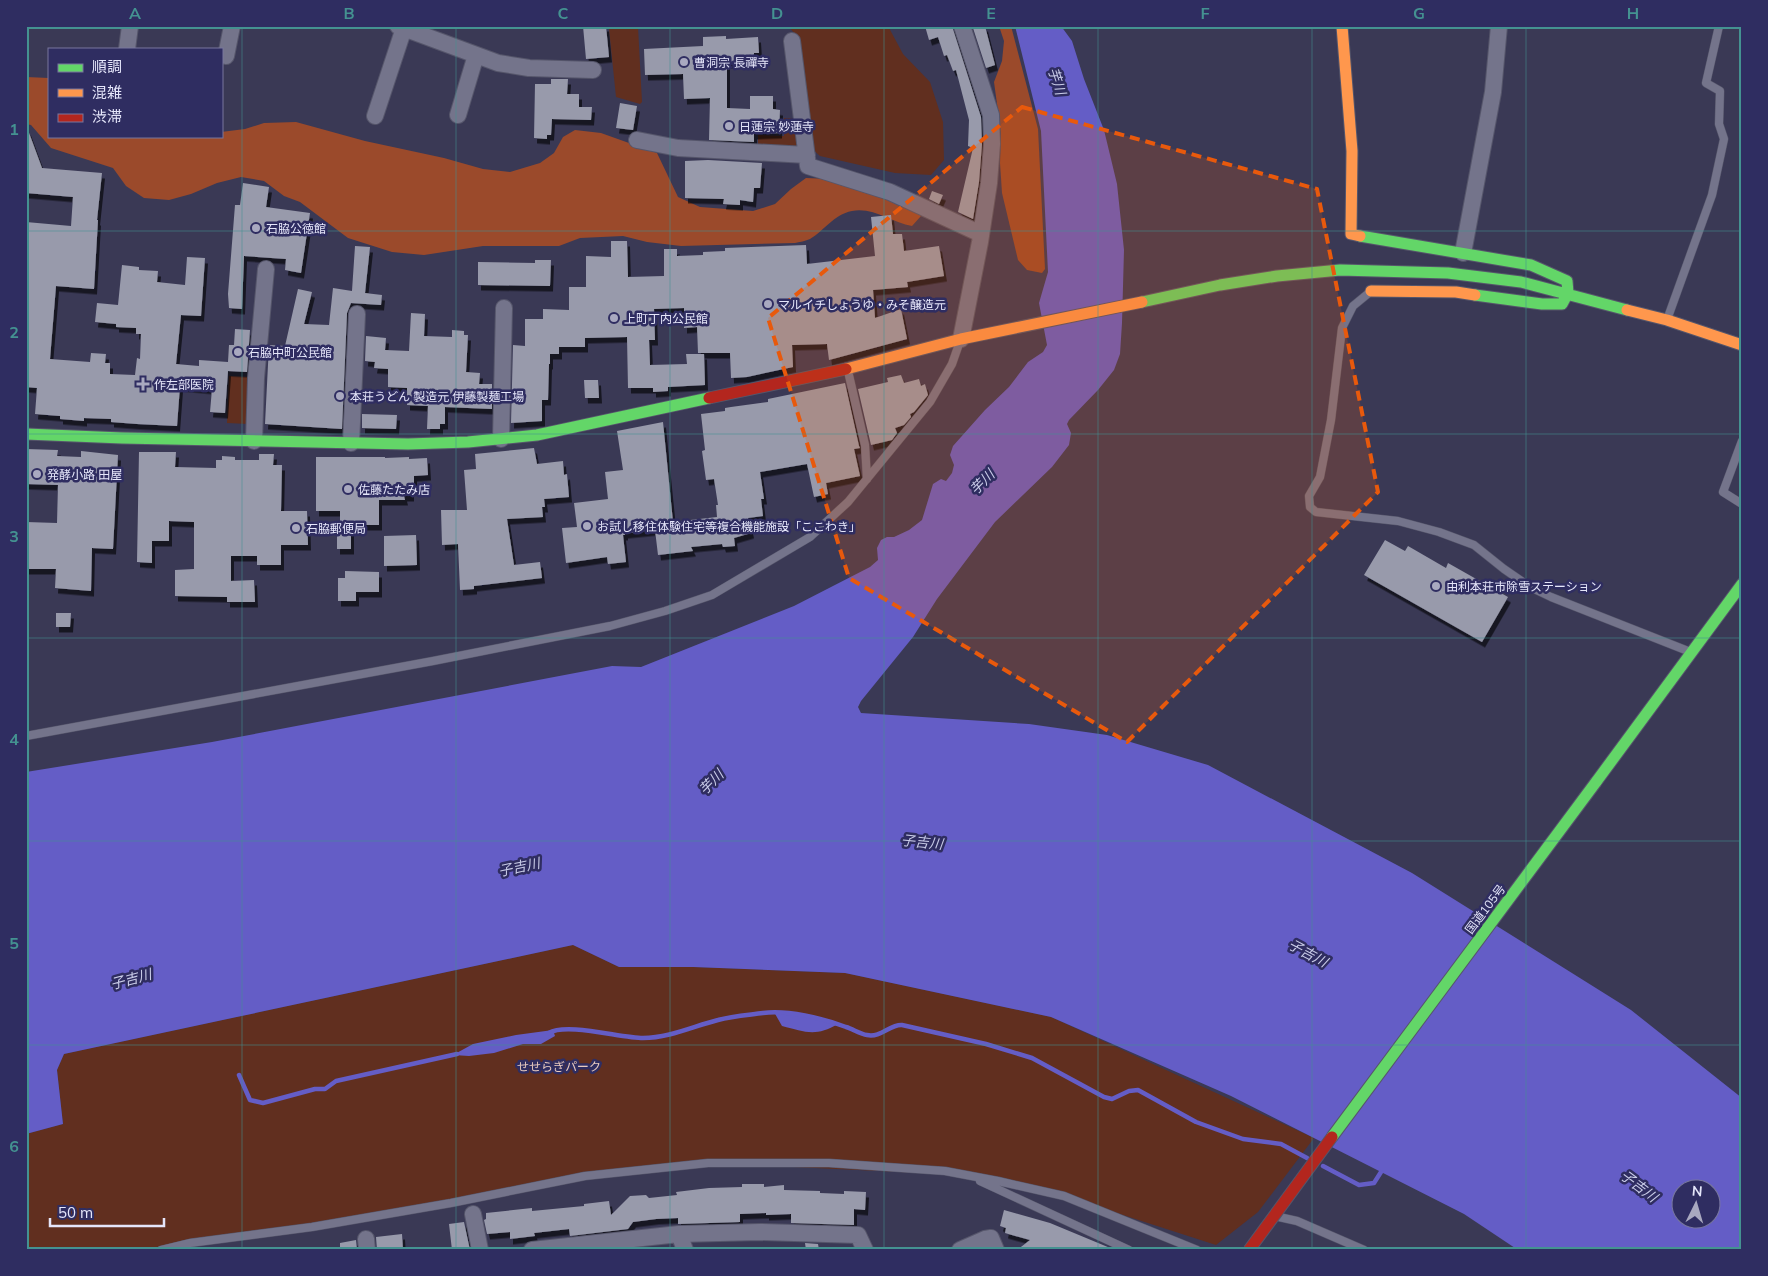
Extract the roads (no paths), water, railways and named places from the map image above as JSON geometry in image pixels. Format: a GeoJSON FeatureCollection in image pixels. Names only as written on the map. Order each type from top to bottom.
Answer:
{"type":"FeatureCollection","features":[{"type":"Feature","properties":{"kind":"main road"},"geometry":{"type":"LineString","coordinates":[[1342,26],[1352,151],[1351,234],[1531,265],[1567,281],[1568,293],[1562,304],[1542,304],[1456,292],[1371,291]]}},
{"type":"Feature","properties":{"kind":"main road"},"geometry":{"type":"LineString","coordinates":[[26,434],[351,443],[468,442],[537,435],[847,369],[961,339],[1220,285],[1277,276],[1340,270],[1448,273],[1521,282],[1667,320],[1742,345]]}},
{"type":"Feature","properties":{"kind":"main road","name":"国道105号"},"geometry":{"type":"LineString","coordinates":[[1249,1250],[1742,584]]}},
{"type":"Feature","properties":{"kind":"street"},"geometry":{"type":"LineString","coordinates":[[127,48],[130,26]]}},
{"type":"Feature","properties":{"kind":"street"},"geometry":{"type":"LineString","coordinates":[[226,56],[232,26]]}},
{"type":"Feature","properties":{"kind":"street"},"geometry":{"type":"LineString","coordinates":[[961,339],[981,234],[989,183],[992,144],[991,115],[962,26]]}},
{"type":"Feature","properties":{"kind":"street"},"geometry":{"type":"LineString","coordinates":[[1463,253],[1493,92],[1499,26]]}},
{"type":"Feature","properties":{"kind":"street"},"geometry":{"type":"LineString","coordinates":[[374,116],[401,27],[498,63],[529,68],[593,70]]}},
{"type":"Feature","properties":{"kind":"street"},"geometry":{"type":"LineString","coordinates":[[792,41],[808,166],[890,192],[981,234]]}},
{"type":"Feature","properties":{"kind":"street"},"geometry":{"type":"LineString","coordinates":[[458,115],[476,55]]}},
{"type":"Feature","properties":{"kind":"street"},"geometry":{"type":"LineString","coordinates":[[637,140],[678,148],[807,155]]}},
{"type":"Feature","properties":{"kind":"street"},"geometry":{"type":"LineString","coordinates":[[254,441],[256,378],[266,269]]}},
{"type":"Feature","properties":{"kind":"street"},"geometry":{"type":"LineString","coordinates":[[501,439],[504,308]]}},
{"type":"Feature","properties":{"kind":"street"},"geometry":{"type":"LineString","coordinates":[[351,443],[357,314]]}},
{"type":"Feature","properties":{"kind":"street"},"geometry":{"type":"LineString","coordinates":[[473,1214],[480,1250]]}},
{"type":"Feature","properties":{"kind":"street"},"geometry":{"type":"LineString","coordinates":[[532,1250],[679,1234],[760,1232],[858,1234],[865,1250]]}},
{"type":"Feature","properties":{"kind":"street"},"geometry":{"type":"LineString","coordinates":[[679,1234],[685,1250]]}},
{"type":"Feature","properties":{"kind":"street"},"geometry":{"type":"LineString","coordinates":[[960,1250],[991,1238],[996,1250]]}},
{"type":"Feature","properties":{"kind":"lane"},"geometry":{"type":"LineString","coordinates":[[1667,320],[1712,195],[1724,139],[1719,124],[1720,91],[1706,83],[1719,26]]}},
{"type":"Feature","properties":{"kind":"lane"},"geometry":{"type":"LineString","coordinates":[[1371,291],[1353,306],[1342,328],[1331,420],[1320,477],[1309,496],[1310,507],[1316,512],[1398,522],[1439,532],[1474,545],[1530,587],[1692,652]]}},
{"type":"Feature","properties":{"kind":"lane"},"geometry":{"type":"LineString","coordinates":[[26,736],[610,626],[665,611],[712,595],[810,537],[848,502],[930,402],[952,364],[961,339]]}},
{"type":"Feature","properties":{"kind":"lane"},"geometry":{"type":"LineString","coordinates":[[847,369],[865,445],[867,479]]}},
{"type":"Feature","properties":{"kind":"lane"},"geometry":{"type":"LineString","coordinates":[[1742,441],[1723,492],[1742,504]]}},
{"type":"Feature","properties":{"kind":"lane"},"geometry":{"type":"LineString","coordinates":[[161,1250],[190,1243],[308,1228],[451,1203],[585,1176],[708,1163],[829,1163],[945,1171],[1064,1196],[1197,1250]]}},
{"type":"Feature","properties":{"kind":"lane"},"geometry":{"type":"LineString","coordinates":[[964,1175],[1129,1250]]}},
{"type":"Feature","properties":{"kind":"lane"},"geometry":{"type":"LineString","coordinates":[[1266,1214],[1297,1221],[1364,1250]]}},
{"type":"Feature","properties":{"kind":"water"},"geometry":{"type":"Polygon","coordinates":[[[1015,26],[1061,26],[1072,41],[1084,79],[1104,130],[1117,184],[1124,250],[1120,354],[1114,370],[1069,420],[1067,424],[1071,433],[1069,445],[1052,467],[995,522],[937,599],[913,637],[861,701],[858,707],[861,713],[1029,724],[1107,735],[1208,765],[1412,873],[1631,1010],[1742,1098],[1742,1250],[1518,1250],[1464,1214],[1231,1096],[1051,1017],[845,973],[693,967],[619,967],[573,945],[64,1054],[57,1070],[63,1124],[26,1134],[26,772],[212,742],[612,666],[641,667],[794,606],[870,567],[878,560],[877,548],[881,540],[887,537],[894,537],[909,530],[922,520],[933,484],[941,479],[946,481],[952,473],[954,465],[950,455],[953,446],[985,410],[1009,387],[1028,362],[1043,352],[1047,345],[1039,303],[1048,272],[1041,131],[1015,26]]]}},
{"type":"Feature","properties":{"kind":"water"},"geometry":{"type":"Polygon","coordinates":[[[774,1012],[785,1012],[838,1024],[823,1031],[804,1031],[782,1026],[774,1012]]]}},
{"type":"Feature","properties":{"kind":"water"},"geometry":{"type":"Polygon","coordinates":[[[553,1030],[555,1036],[541,1044],[523,1044],[494,1053],[469,1056],[453,1055],[473,1044],[553,1030]]]}},
{"type":"Feature","properties":{"kind":"waterway"},"geometry":{"type":"LineString","coordinates":[[549,1033],[568,1029],[643,1038],[672,1034],[723,1019],[773,1012],[816,1018],[867,1035],[877,1035],[902,1025],[986,1044],[1032,1058],[1104,1097],[1112,1099],[1129,1091],[1138,1090],[1196,1122],[1243,1139],[1281,1144],[1307,1158]]}},
{"type":"Feature","properties":{"kind":"waterway"},"geometry":{"type":"LineString","coordinates":[[239,1075],[250,1100],[263,1103],[315,1089],[325,1089],[336,1081],[457,1054]]}},
{"type":"Feature","properties":{"kind":"waterway"},"geometry":{"type":"LineString","coordinates":[[1323,1166],[1359,1185],[1374,1183],[1381,1172]]}},
{"type":"Feature","properties":{"kind":"place","name":"曹洞宗 長禪寺"},"geometry":{"type":"Point","coordinates":[684,62]}},
{"type":"Feature","properties":{"kind":"place","name":"日蓮宗 妙蓮寺"},"geometry":{"type":"Point","coordinates":[729,126]}},
{"type":"Feature","properties":{"kind":"place","name":"石脇公徳館"},"geometry":{"type":"Point","coordinates":[256,228]}},
{"type":"Feature","properties":{"kind":"place","name":"マルイチしょうゆ・みそ醸造元"},"geometry":{"type":"Point","coordinates":[768,304]}},
{"type":"Feature","properties":{"kind":"place","name":"上町丁内公民館"},"geometry":{"type":"Point","coordinates":[614,318]}},
{"type":"Feature","properties":{"kind":"place","name":"石脇中町公民館"},"geometry":{"type":"Point","coordinates":[238,352]}},
{"type":"Feature","properties":{"kind":"place","name":"作左部医院"},"geometry":{"type":"Point","coordinates":[143,384]}},
{"type":"Feature","properties":{"kind":"place","name":"本荘うどん 製造元 伊藤製麺工場"},"geometry":{"type":"Point","coordinates":[340,396]}},
{"type":"Feature","properties":{"kind":"place","name":"発酵小路 田屋"},"geometry":{"type":"Point","coordinates":[37,474]}},
{"type":"Feature","properties":{"kind":"place","name":"佐藤たたみ店"},"geometry":{"type":"Point","coordinates":[348,489]}},
{"type":"Feature","properties":{"kind":"place","name":"お試し移住体験住宅等複合機能施設「ここわき」"},"geometry":{"type":"Point","coordinates":[587,526]}},
{"type":"Feature","properties":{"kind":"place","name":"石脇郵便局"},"geometry":{"type":"Point","coordinates":[296,528]}},
{"type":"Feature","properties":{"kind":"place","name":"由利本荘市除雪ステーション"},"geometry":{"type":"Point","coordinates":[1436,586]}},
{"type":"Feature","properties":{"kind":"water label","name":"芋川"},"geometry":{"type":"Point","coordinates":[1057,81]}},
{"type":"Feature","properties":{"kind":"water label","name":"芋川"},"geometry":{"type":"Point","coordinates":[982,482]}},
{"type":"Feature","properties":{"kind":"water label","name":"芋川"},"geometry":{"type":"Point","coordinates":[711,782]}},
{"type":"Feature","properties":{"kind":"water label","name":"子吉川"},"geometry":{"type":"Point","coordinates":[922,842]}},
{"type":"Feature","properties":{"kind":"water label","name":"子吉川"},"geometry":{"type":"Point","coordinates":[519,867]}},
{"type":"Feature","properties":{"kind":"water label","name":"子吉川"},"geometry":{"type":"Point","coordinates":[1308,953]}},
{"type":"Feature","properties":{"kind":"water label","name":"子吉川"},"geometry":{"type":"Point","coordinates":[131,979]}},
{"type":"Feature","properties":{"kind":"water label","name":"子吉川"},"geometry":{"type":"Point","coordinates":[1639,1186]}},
{"type":"Feature","properties":{"kind":"park label","name":"せせらぎパーク"},"geometry":{"type":"Point","coordinates":[559,1066]}}]}
